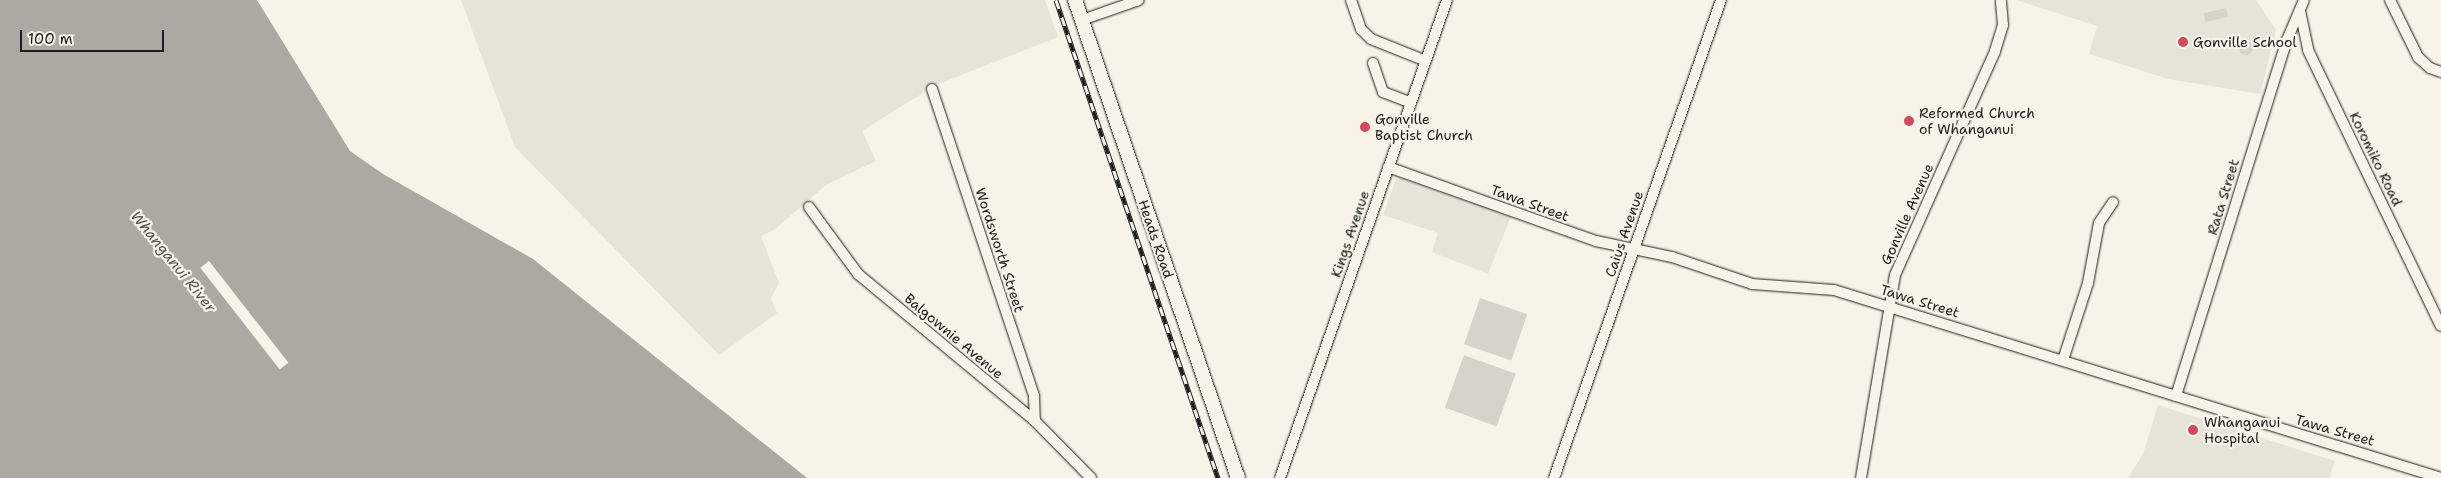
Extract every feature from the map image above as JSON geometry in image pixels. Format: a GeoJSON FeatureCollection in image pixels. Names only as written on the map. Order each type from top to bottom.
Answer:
{"type":"FeatureCollection","features":[{"type":"Feature","properties":{"kind":"main road","name":"Heads Road"},"geometry":{"type":"LineString","coordinates":[[1075,0],[1238,478]]}},
{"type":"Feature","properties":{"kind":"street"},"geometry":{"type":"LineString","coordinates":[[1082,20],[1139,0]]}},
{"type":"Feature","properties":{"kind":"street"},"geometry":{"type":"LineString","coordinates":[[1351,0],[1361,29],[1371,40],[1426,60]]}},
{"type":"Feature","properties":{"kind":"street","name":"Kings Avenue"},"geometry":{"type":"LineString","coordinates":[[1280,478],[1447,0]]}},
{"type":"Feature","properties":{"kind":"street","name":"Caius Avenue"},"geometry":{"type":"LineString","coordinates":[[1554,478],[1721,0]]}},
{"type":"Feature","properties":{"kind":"street","name":"Gonville Avenue"},"geometry":{"type":"LineString","coordinates":[[1861,478],[1888,306],[1901,257],[1995,51],[2003,25],[2001,0]]}},
{"type":"Feature","properties":{"kind":"street"},"geometry":{"type":"LineString","coordinates":[[2390,0],[2418,57],[2441,72]]}},
{"type":"Feature","properties":{"kind":"street","name":"Koromiko Road"},"geometry":{"type":"LineString","coordinates":[[2300,2],[2308,50],[2441,326]]}},
{"type":"Feature","properties":{"kind":"street","name":"Rata Street"},"geometry":{"type":"LineString","coordinates":[[2176,396],[2300,2]]}},
{"type":"Feature","properties":{"kind":"street"},"geometry":{"type":"LineString","coordinates":[[1373,63],[1383,92],[1411,102]]}},
{"type":"Feature","properties":{"kind":"street","name":"Wordsworth Street"},"geometry":{"type":"LineString","coordinates":[[932,89],[1037,404],[1034,421]]}},
{"type":"Feature","properties":{"kind":"street","name":"Tawa Street"},"geometry":{"type":"LineString","coordinates":[[1388,167],[1596,241],[1633,251],[1672,257],[1752,284],[1834,290],[2441,478]]}},
{"type":"Feature","properties":{"kind":"street"},"geometry":{"type":"LineString","coordinates":[[2063,360],[2088,283],[2099,223],[2113,202]]}},
{"type":"Feature","properties":{"kind":"street","name":"Balgownie Avenue"},"geometry":{"type":"LineString","coordinates":[[809,207],[858,274],[1034,421],[1091,478]]}},
{"type":"Feature","properties":{"kind":"shaded area"},"geometry":{"type":"Polygon","coordinates":[[[461,0],[1045,0],[1058,37],[936,85],[862,131],[876,161],[826,185],[774,230],[761,236],[779,283],[771,298],[777,313],[719,355],[515,147],[461,0]]]}},
{"type":"Feature","properties":{"kind":"shaded area","name":"Gonville School"},"geometry":{"type":"Polygon","coordinates":[[[2016,0],[2256,0],[2276,30],[2260,94],[2168,79],[2089,54],[2097,26],[2016,0]]]}},
{"type":"Feature","properties":{"kind":"shaded area"},"geometry":{"type":"Polygon","coordinates":[[[2226,8],[2228,17],[2206,22],[2204,13],[2226,8]]]}},
{"type":"Feature","properties":{"kind":"shaded area"},"geometry":{"type":"Polygon","coordinates":[[[2243,41],[2249,41],[2253,48],[2249,55],[2243,55],[2239,51],[2239,45],[2243,41]]]}},
{"type":"Feature","properties":{"kind":"shaded area"},"geometry":{"type":"Polygon","coordinates":[[[1397,177],[1511,216],[1488,274],[1432,252],[1438,233],[1383,215],[1397,177]]]}},
{"type":"Feature","properties":{"kind":"shaded area"},"geometry":{"type":"Polygon","coordinates":[[[1480,298],[1527,314],[1511,361],[1464,344],[1480,298]]]}},
{"type":"Feature","properties":{"kind":"shaded area"},"geometry":{"type":"Polygon","coordinates":[[[1464,355],[1516,374],[1497,426],[1445,408],[1464,355]]]}},
{"type":"Feature","properties":{"kind":"shaded area","name":"Whanganui Hospital"},"geometry":{"type":"Polygon","coordinates":[[[2158,405],[2335,461],[2329,478],[2128,478],[2143,454],[2158,405]]]}},
{"type":"Feature","properties":{"kind":"water","name":"Whanganui River"},"geometry":{"type":"Polygon","coordinates":[[[0,0],[257,0],[350,151],[383,174],[533,259],[807,478],[0,478],[0,0]]]}},
{"type":"Feature","properties":{"kind":"pier"},"geometry":{"type":"Polygon","coordinates":[[[209,261],[288,363],[280,369],[200,268],[209,261]]]}},
{"type":"Feature","properties":{"kind":"railway"},"geometry":{"type":"LineString","coordinates":[[1056,0],[1218,478]]}},
{"type":"Feature","properties":{"kind":"place","name":"Gonville School"},"geometry":{"type":"Point","coordinates":[2183,42]}},
{"type":"Feature","properties":{"kind":"place","name":"Reformed Church of Whanganui"},"geometry":{"type":"Point","coordinates":[1909,121]}},
{"type":"Feature","properties":{"kind":"place","name":"Gonville Baptist Church"},"geometry":{"type":"Point","coordinates":[1365,127]}},
{"type":"Feature","properties":{"kind":"place","name":"Whanganui Hospital"},"geometry":{"type":"Point","coordinates":[2193,430]}}]}
